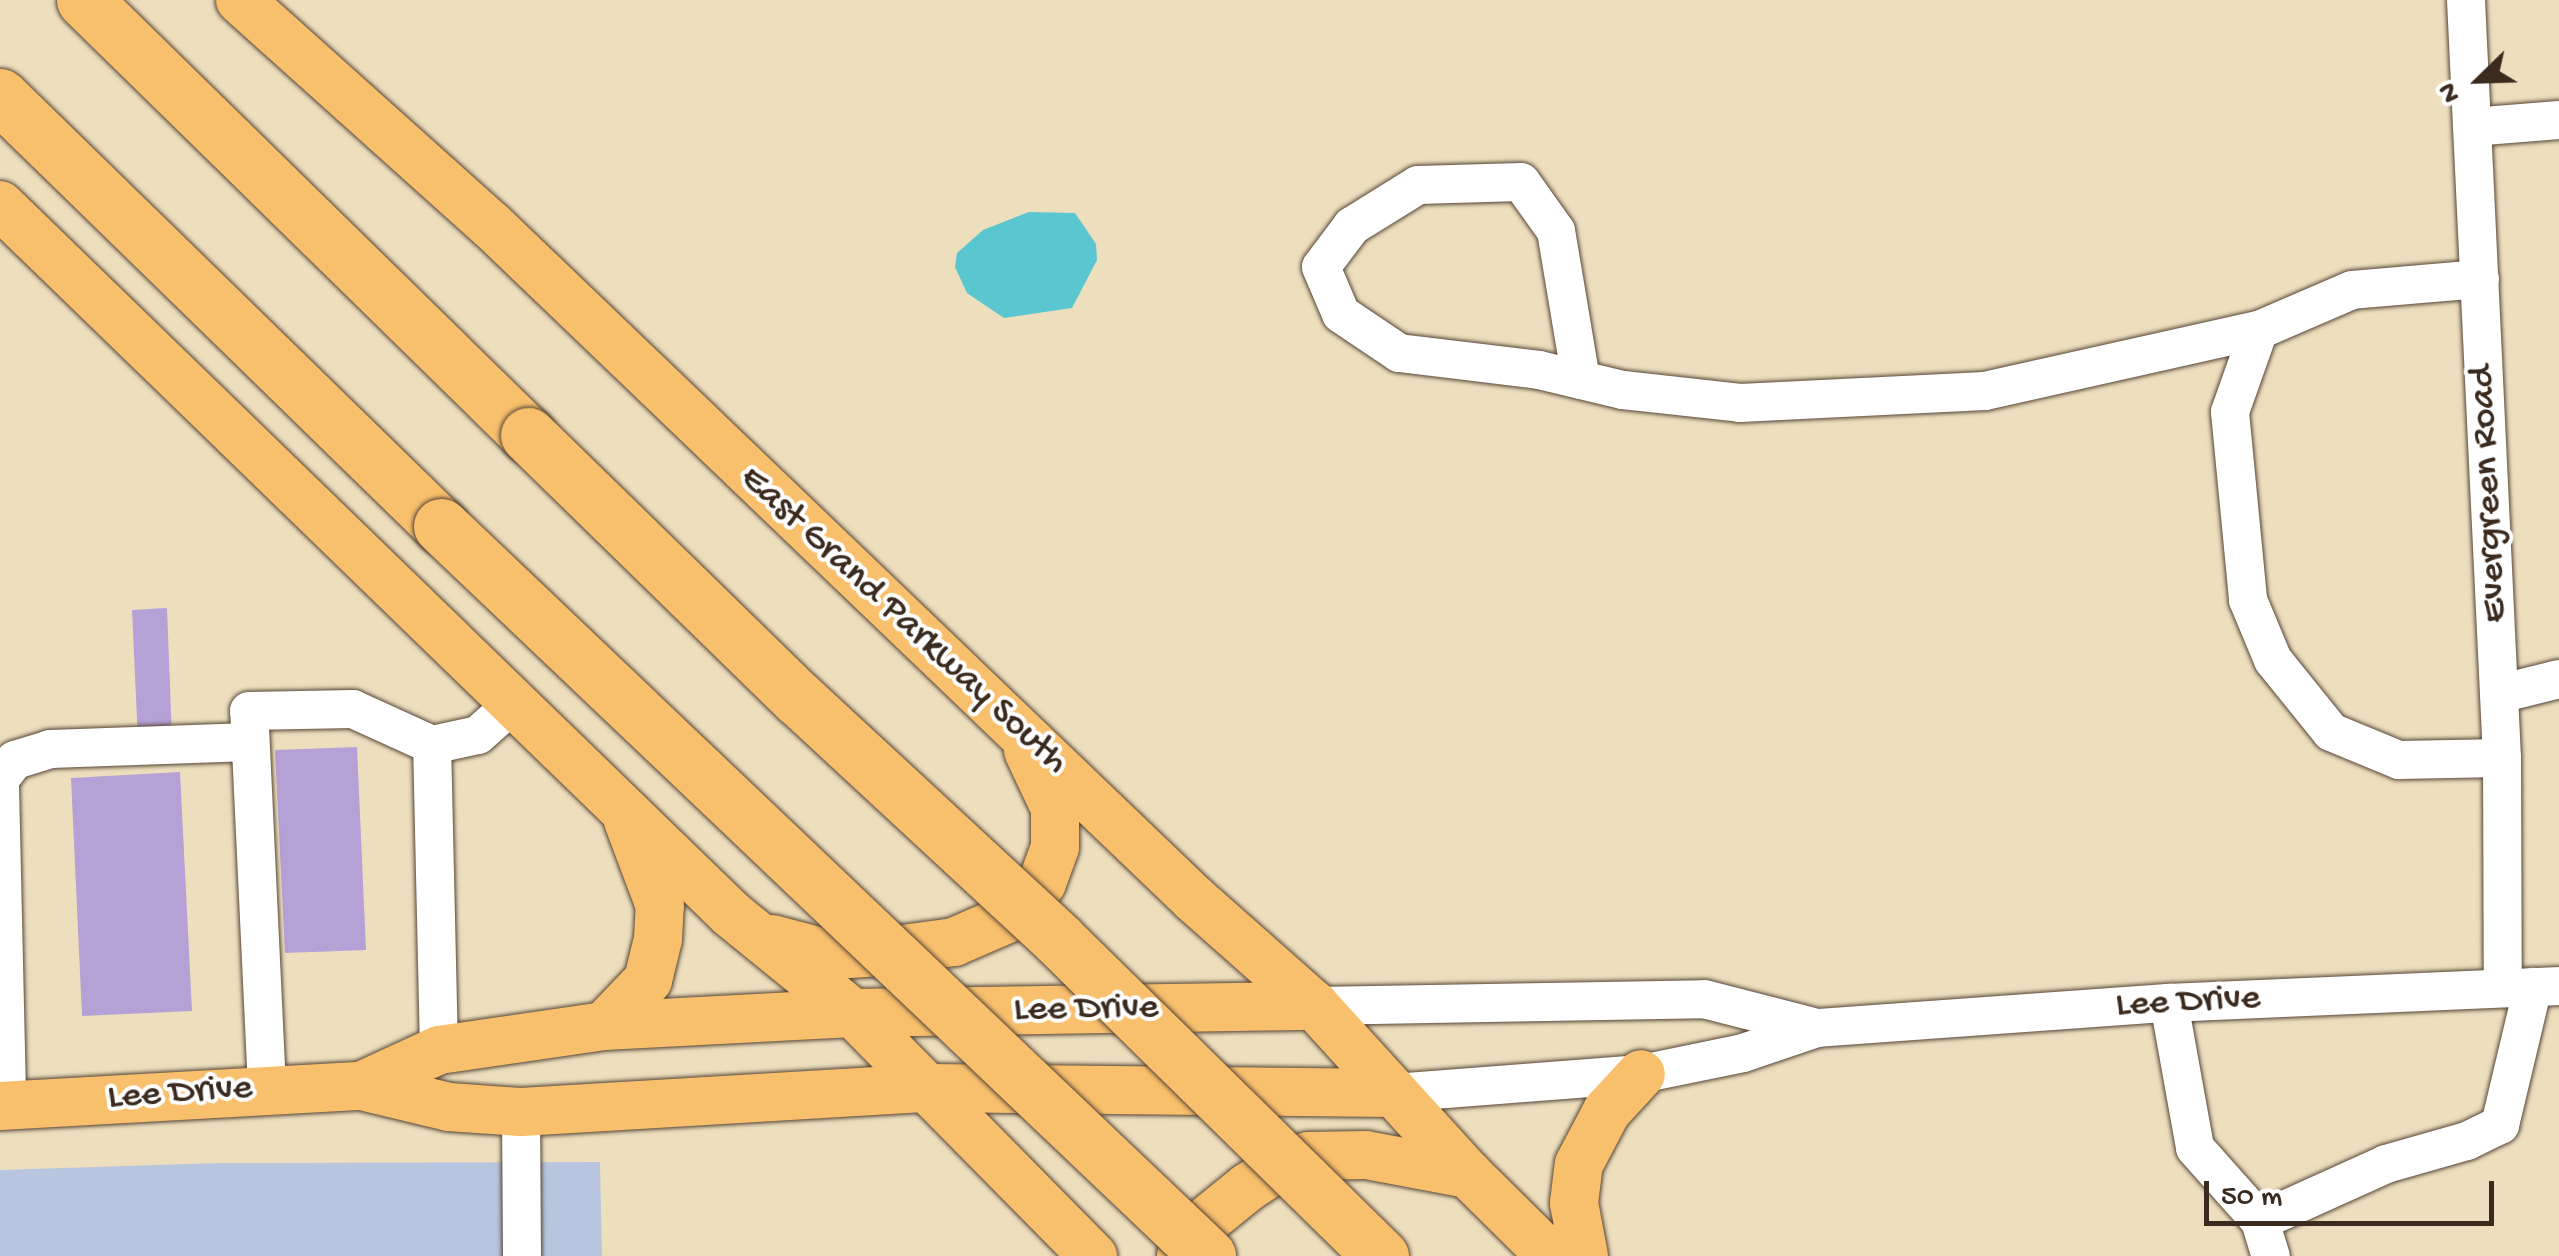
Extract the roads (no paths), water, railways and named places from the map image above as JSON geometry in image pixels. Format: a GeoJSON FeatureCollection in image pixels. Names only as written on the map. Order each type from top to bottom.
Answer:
{"type":"FeatureCollection","features":[{"type":"Feature","properties":{"kind":"highway"},"geometry":{"type":"LineString","coordinates":[[84,0],[799,698],[1058,939],[1382,1256]]}},
{"type":"Feature","properties":{"kind":"highway"},"geometry":{"type":"LineString","coordinates":[[0,96],[441,526],[1208,1256]]}},
{"type":"Feature","properties":{"kind":"main road","name":"East Grand Parkway South"},"geometry":{"type":"LineString","coordinates":[[240,0],[491,226],[1194,899],[1315,1006],[1468,1174],[1552,1256]]}},
{"type":"Feature","properties":{"kind":"main road"},"geometry":{"type":"LineString","coordinates":[[0,205],[731,914],[853,1013],[1093,1256]]}},
{"type":"Feature","properties":{"kind":"main road"},"geometry":{"type":"LineString","coordinates":[[731,914],[778,942],[834,955],[954,942],[1006,919],[1042,883],[1055,847],[1055,808],[1040,770],[1012,726]]}},
{"type":"Feature","properties":{"kind":"main road"},"geometry":{"type":"LineString","coordinates":[[604,1026],[648,980],[658,939],[660,906],[623,808]]}},
{"type":"Feature","properties":{"kind":"main road","name":"Lee Drive"},"geometry":{"type":"LineString","coordinates":[[361,1086],[440,1050],[604,1026],[853,1013],[1315,1006]]}},
{"type":"Feature","properties":{"kind":"main road"},"geometry":{"type":"LineString","coordinates":[[1584,1256],[1574,1202],[1578,1164],[1607,1111],[1640,1074]]}},
{"type":"Feature","properties":{"kind":"main road","name":"Lee Drive"},"geometry":{"type":"LineString","coordinates":[[3,1105],[361,1086],[448,1106],[521,1112],[927,1088],[1394,1094]]}},
{"type":"Feature","properties":{"kind":"main road"},"geometry":{"type":"LineString","coordinates":[[1182,1256],[1206,1221],[1248,1187],[1278,1168],[1308,1156],[1366,1155],[1468,1174]]}},
{"type":"Feature","properties":{"kind":"street","name":"Evergreen Road"},"geometry":{"type":"LineString","coordinates":[[2266,1238],[2386,1164],[2467,1140],[2500,1125],[2532,987],[2502,758],[2466,0]]}},
{"type":"Feature","properties":{"kind":"street"},"geometry":{"type":"LineString","coordinates":[[2472,126],[2559,120]]}},
{"type":"Feature","properties":{"kind":"street"},"geometry":{"type":"LineString","coordinates":[[1581,380],[1556,230],[1521,182],[1418,184],[1352,226],[1321,267],[1341,314],[1399,353],[1581,380],[1623,390],[1740,404],[1985,391],[2258,330],[2352,290],[2480,278]]}},
{"type":"Feature","properties":{"kind":"street"},"geometry":{"type":"LineString","coordinates":[[2258,330],[2230,412],[2248,600],[2273,660],[2331,732],[2399,760],[2502,758]]}},
{"type":"Feature","properties":{"kind":"street"},"geometry":{"type":"LineString","coordinates":[[2499,694],[2559,679]]}},
{"type":"Feature","properties":{"kind":"street"},"geometry":{"type":"LineString","coordinates":[[267,1088],[249,710],[353,709],[432,745],[478,734],[514,703]]}},
{"type":"Feature","properties":{"kind":"street"},"geometry":{"type":"LineString","coordinates":[[3,1105],[0,782],[16,760],[50,748],[250,742]]}},
{"type":"Feature","properties":{"kind":"street"},"geometry":{"type":"LineString","coordinates":[[432,745],[440,1050]]}},
{"type":"Feature","properties":{"kind":"street","name":"Lee Drive"},"geometry":{"type":"LineString","coordinates":[[1394,1094],[1640,1074],[1743,1052],[1817,1028],[2169,1003],[2532,987]]}},
{"type":"Feature","properties":{"kind":"street","name":"Lee Drive"},"geometry":{"type":"LineString","coordinates":[[1315,1006],[1704,999],[1817,1028]]}},
{"type":"Feature","properties":{"kind":"street"},"geometry":{"type":"LineString","coordinates":[[2169,1003],[2195,1148],[2266,1238]]}},
{"type":"Feature","properties":{"kind":"street"},"geometry":{"type":"LineString","coordinates":[[521,1112],[522,1256]]}},
{"type":"Feature","properties":{"kind":"water"},"geometry":{"type":"Polygon","coordinates":[[[1029,212],[1075,213],[1096,244],[1097,260],[1072,308],[1004,318],[967,293],[955,267],[957,253],[983,230],[1029,212]]]}}]}
